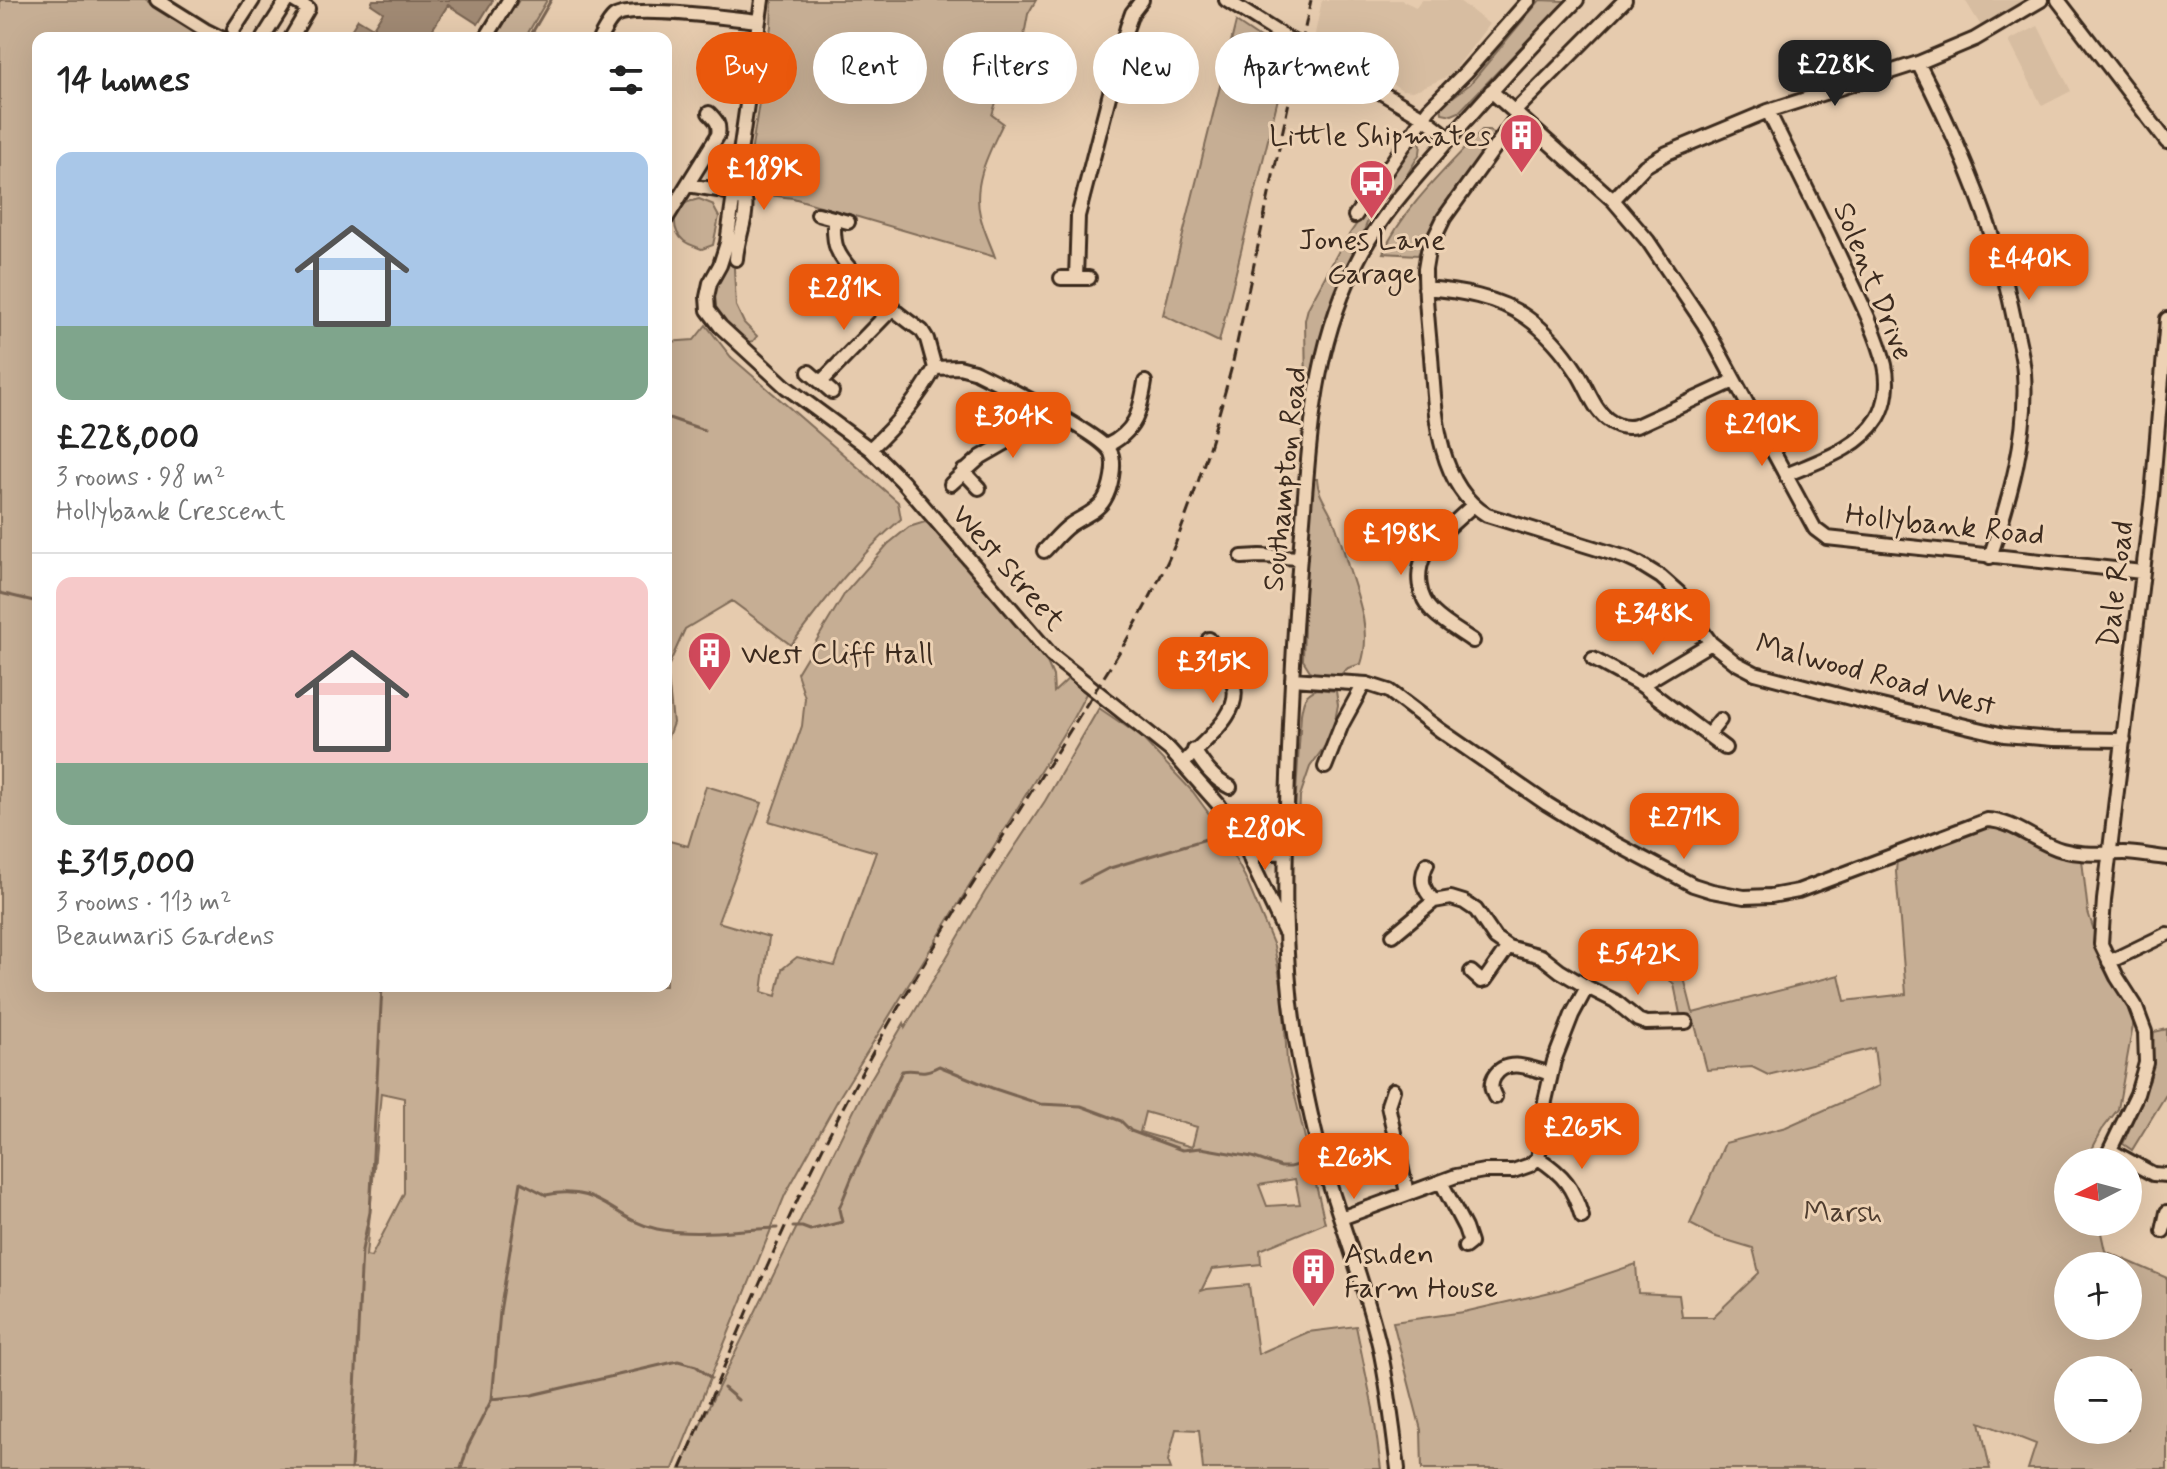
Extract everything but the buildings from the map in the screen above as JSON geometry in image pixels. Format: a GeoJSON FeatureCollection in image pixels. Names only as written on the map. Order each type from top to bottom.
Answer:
{"type":"FeatureCollection","features":[{"type":"Feature","properties":{"kind":"street"},"geometry":{"type":"LineString","coordinates":[[157,0],[209,32]]}},
{"type":"Feature","properties":{"kind":"street"},"geometry":{"type":"LineString","coordinates":[[234,29],[253,0]]}},
{"type":"Feature","properties":{"kind":"street"},"geometry":{"type":"LineString","coordinates":[[267,32],[287,0]]}},
{"type":"Feature","properties":{"kind":"street"},"geometry":{"type":"LineString","coordinates":[[293,0],[308,9],[295,32]]}},
{"type":"Feature","properties":{"kind":"street"},"geometry":{"type":"LineString","coordinates":[[490,32],[509,0]]}},
{"type":"Feature","properties":{"kind":"street","name":"West Street"},"geometry":{"type":"LineString","coordinates":[[762,0],[727,243],[710,283],[708,310],[720,326],[786,387],[870,449],[902,481],[1051,655],[1170,750],[1183,764],[1219,805],[1248,852],[1285,934]]}},
{"type":"Feature","properties":{"kind":"street"},"geometry":{"type":"LineString","coordinates":[[1061,278],[1083,278],[1076,232],[1083,191],[1124,36],[1132,13],[1142,0]]}},
{"type":"Feature","properties":{"kind":"street"},"geometry":{"type":"LineString","coordinates":[[1226,0],[1423,117],[1450,138]]}},
{"type":"Feature","properties":{"kind":"street"},"geometry":{"type":"LineString","coordinates":[[1355,216],[1429,109],[1529,0]]}},
{"type":"Feature","properties":{"kind":"street","name":"Southampton Road"},"geometry":{"type":"LineString","coordinates":[[1398,1469],[1379,1344],[1321,1158],[1299,1059],[1285,934],[1292,679],[1313,404],[1324,348],[1336,311],[1364,249],[1380,224],[1491,91],[1577,0]]}},
{"type":"Feature","properties":{"kind":"street"},"geometry":{"type":"LineString","coordinates":[[1473,641],[1434,613],[1420,593],[1419,580],[1425,552],[1473,505],[1456,481],[1441,439],[1434,399],[1425,288],[1428,251],[1444,218],[1516,114],[1625,0]]}},
{"type":"Feature","properties":{"kind":"street"},"geometry":{"type":"LineString","coordinates":[[1613,200],[1651,162],[1689,144],[1768,111],[1918,63],[1975,39],[2041,0]]}},
{"type":"Feature","properties":{"kind":"street"},"geometry":{"type":"LineString","coordinates":[[2058,0],[2167,142]]}},
{"type":"Feature","properties":{"kind":"street"},"geometry":{"type":"LineString","coordinates":[[604,32],[614,17],[623,13],[689,14],[759,21]]}},
{"type":"Feature","properties":{"kind":"street"},"geometry":{"type":"LineString","coordinates":[[1918,63],[1941,107],[1997,248],[2024,372],[2022,438],[2008,503],[1990,557]]}},
{"type":"Feature","properties":{"kind":"street","name":"Hollybank Road"},"geometry":{"type":"LineString","coordinates":[[1491,91],[1613,200],[1648,241],[1704,324],[1815,529],[1827,538],[2142,572]]}},
{"type":"Feature","properties":{"kind":"street","name":"Solent Drive"},"geometry":{"type":"LineString","coordinates":[[1768,111],[1860,299],[1885,366],[1887,381],[1879,416],[1869,431],[1846,448],[1786,475]]}},
{"type":"Feature","properties":{"kind":"street"},"geometry":{"type":"LineString","coordinates":[[672,210],[718,135],[719,127],[709,113]]}},
{"type":"Feature","properties":{"kind":"street"},"geometry":{"type":"LineString","coordinates":[[688,185],[745,199],[736,259]]}},
{"type":"Feature","properties":{"kind":"street"},"geometry":{"type":"LineString","coordinates":[[818,214],[848,222]]}},
{"type":"Feature","properties":{"kind":"street"},"geometry":{"type":"LineString","coordinates":[[834,218],[836,246],[845,262],[922,331],[935,368],[905,414],[870,449]]}},
{"type":"Feature","properties":{"kind":"street"},"geometry":{"type":"LineString","coordinates":[[1425,288],[1467,293],[1508,306],[1525,316],[1541,328],[1564,354],[1603,415],[1620,426],[1636,426],[1734,381]]}},
{"type":"Feature","properties":{"kind":"street"},"geometry":{"type":"LineString","coordinates":[[821,382],[893,308]]}},
{"type":"Feature","properties":{"kind":"street","name":"Dale Road"},"geometry":{"type":"LineString","coordinates":[[2109,962],[2101,944],[2104,900],[2152,496],[2167,319]]}},
{"type":"Feature","properties":{"kind":"street"},"geometry":{"type":"LineString","coordinates":[[935,368],[959,367],[974,371],[1038,404],[1106,446],[1113,461],[1107,496],[1102,504],[1071,524],[1044,551]]}},
{"type":"Feature","properties":{"kind":"street"},"geometry":{"type":"LineString","coordinates":[[809,372],[832,392]]}},
{"type":"Feature","properties":{"kind":"street"},"geometry":{"type":"LineString","coordinates":[[1106,446],[1127,434],[1137,415],[1145,382]]}},
{"type":"Feature","properties":{"kind":"street"},"geometry":{"type":"LineString","coordinates":[[951,484],[982,456],[1014,438],[1038,404]]}},
{"type":"Feature","properties":{"kind":"street"},"geometry":{"type":"LineString","coordinates":[[963,471],[979,488]]}},
{"type":"Feature","properties":{"kind":"street"},"geometry":{"type":"LineString","coordinates":[[2152,496],[2167,497]]}},
{"type":"Feature","properties":{"kind":"street","name":"Malwood Road West"},"geometry":{"type":"LineString","coordinates":[[1473,505],[1499,520],[1640,564],[1679,593],[1711,643],[1736,663],[1755,673],[2017,737],[2124,740]]}},
{"type":"Feature","properties":{"kind":"street"},"geometry":{"type":"LineString","coordinates":[[1242,557],[1300,558]]}},
{"type":"Feature","properties":{"kind":"street"},"geometry":{"type":"LineString","coordinates":[[1183,764],[1235,704],[1233,683],[1209,639]]}},
{"type":"Feature","properties":{"kind":"street"},"geometry":{"type":"LineString","coordinates":[[1641,685],[1711,643]]}},
{"type":"Feature","properties":{"kind":"street"},"geometry":{"type":"LineString","coordinates":[[1222,660],[1229,648],[1236,648]]}},
{"type":"Feature","properties":{"kind":"street"},"geometry":{"type":"LineString","coordinates":[[1593,659],[1603,672],[1641,685],[1725,748]]}},
{"type":"Feature","properties":{"kind":"street"},"geometry":{"type":"LineString","coordinates":[[1292,679],[1381,687],[1547,804],[1677,878],[1712,891],[1744,897],[1798,891],[1987,820],[2005,823],[2059,849],[2086,854],[2125,853],[2167,858]]}},
{"type":"Feature","properties":{"kind":"street"},"geometry":{"type":"LineString","coordinates":[[1325,767],[1342,724],[1364,684]]}},
{"type":"Feature","properties":{"kind":"street"},"geometry":{"type":"LineString","coordinates":[[1708,735],[1720,720]]}},
{"type":"Feature","properties":{"kind":"street"},"geometry":{"type":"LineString","coordinates":[[1194,750],[1207,770],[1219,782],[1230,787]]}},
{"type":"Feature","properties":{"kind":"street"},"geometry":{"type":"LineString","coordinates":[[1248,852],[1286,852]]}},
{"type":"Feature","properties":{"kind":"street"},"geometry":{"type":"LineString","coordinates":[[1427,864],[1422,882],[1426,893],[1434,901]]}},
{"type":"Feature","properties":{"kind":"street"},"geometry":{"type":"LineString","coordinates":[[1410,941],[1397,932],[1434,901],[1451,898],[1476,910],[1495,938],[1508,947],[1541,956],[1560,971],[1615,1001],[1638,1020],[1646,1023],[1686,1022]]}},
{"type":"Feature","properties":{"kind":"street"},"geometry":{"type":"LineString","coordinates":[[2167,934],[2109,962],[2135,1005],[2145,1032],[2146,1063],[2137,1094],[2108,1154],[2153,1174],[2167,1175]]}},
{"type":"Feature","properties":{"kind":"street"},"geometry":{"type":"LineString","coordinates":[[1471,972],[1481,981],[1485,980],[1508,947]]}},
{"type":"Feature","properties":{"kind":"street"},"geometry":{"type":"LineString","coordinates":[[1341,1218],[1469,1173],[1523,1169],[1538,1158],[1551,1074],[1562,1039],[1587,987]]}},
{"type":"Feature","properties":{"kind":"street"},"geometry":{"type":"LineString","coordinates":[[1495,1097],[1493,1080],[1505,1067],[1520,1066],[1551,1074]]}},
{"type":"Feature","properties":{"kind":"street"},"geometry":{"type":"LineString","coordinates":[[1393,1090],[1388,1105],[1407,1193]]}},
{"type":"Feature","properties":{"kind":"street"},"geometry":{"type":"LineString","coordinates":[[1538,1158],[1567,1182],[1582,1217]]}},
{"type":"Feature","properties":{"kind":"street"},"geometry":{"type":"LineString","coordinates":[[1441,1182],[1465,1228],[1468,1245],[1484,1242]]}},
{"type":"Feature","properties":{"kind":"street"},"geometry":{"type":"LineString","coordinates":[[2163,1231],[2167,1212]]}},
{"type":"Feature","properties":{"kind":"shaded area"},"geometry":{"type":"Polygon","coordinates":[[[373,0],[493,0],[478,24],[448,5],[431,32],[350,32],[358,19],[373,28],[383,12],[371,4],[373,0]]]}},
{"type":"Feature","properties":{"kind":"shaded area"},"geometry":{"type":"Polygon","coordinates":[[[1322,0],[1401,0],[1416,7],[1421,0],[1458,0],[1489,24],[1451,75],[1412,91],[1399,88],[1399,32],[1315,32],[1322,0]]]}},
{"type":"Feature","properties":{"kind":"shaded area"},"geometry":{"type":"Polygon","coordinates":[[[1965,0],[2025,0],[1981,26],[1965,0]]]}},
{"type":"Feature","properties":{"kind":"shaded area"},"geometry":{"type":"Polygon","coordinates":[[[2038,26],[2071,91],[2042,106],[2009,41],[2038,26]]]}},
{"type":"Feature","properties":{"kind":"green space"},"geometry":{"type":"Polygon","coordinates":[[[0,0],[145,0],[196,32],[32,32],[32,992],[672,992],[672,842],[688,846],[706,786],[762,803],[718,922],[769,937],[762,992],[776,996],[782,969],[797,957],[835,966],[876,852],[769,821],[802,726],[805,698],[797,673],[845,593],[888,544],[909,527],[925,522],[934,527],[1047,662],[1053,676],[1054,692],[1069,678],[1088,690],[840,1096],[785,1195],[673,1469],[0,1469],[0,0]],[[381,1093],[366,1256],[371,1257],[404,1193],[404,1098],[381,1093]]]}},
{"type":"Feature","properties":{"kind":"green space"},"geometry":{"type":"Polygon","coordinates":[[[519,0],[547,0],[528,32],[499,32],[519,0]]]}},
{"type":"Feature","properties":{"kind":"green space"},"geometry":{"type":"Polygon","coordinates":[[[772,0],[1036,0],[1028,14],[1025,32],[943,32],[943,104],[996,104],[992,115],[1003,123],[984,167],[978,191],[981,220],[995,257],[793,198],[745,192],[759,104],[797,104],[797,32],[770,32],[772,0]]]}},
{"type":"Feature","properties":{"kind":"green space"},"geometry":{"type":"Polygon","coordinates":[[[1540,0],[1565,1],[1459,112],[1452,115],[1442,113],[1441,106],[1470,84],[1540,0]]]}},
{"type":"Feature","properties":{"kind":"green space"},"geometry":{"type":"Polygon","coordinates":[[[1236,22],[1251,32],[1234,32],[1236,22]]]}},
{"type":"Feature","properties":{"kind":"green space"},"geometry":{"type":"Polygon","coordinates":[[[1216,104],[1277,104],[1219,342],[1163,315],[1216,104]]]}},
{"type":"Feature","properties":{"kind":"green space"},"geometry":{"type":"Polygon","coordinates":[[[1482,130],[1497,135],[1431,227],[1418,255],[1383,253],[1414,204],[1482,130]]]}},
{"type":"Feature","properties":{"kind":"green space"},"geometry":{"type":"Polygon","coordinates":[[[1416,138],[1421,145],[1420,153],[1395,190],[1374,207],[1338,288],[1306,393],[1305,320],[1308,308],[1342,245],[1416,138]]]}},
{"type":"Feature","properties":{"kind":"green space"},"geometry":{"type":"Polygon","coordinates":[[[699,199],[712,204],[719,217],[713,245],[702,249],[684,241],[675,227],[681,207],[699,199]]]}},
{"type":"Feature","properties":{"kind":"green space"},"geometry":{"type":"Polygon","coordinates":[[[731,249],[736,306],[744,323],[757,336],[745,343],[717,314],[712,304],[714,283],[727,266],[731,249]]]}},
{"type":"Feature","properties":{"kind":"green space"},"geometry":{"type":"Polygon","coordinates":[[[706,325],[731,357],[898,502],[901,519],[856,563],[791,645],[732,601],[685,629],[672,658],[672,342],[694,340],[706,325]]]}},
{"type":"Feature","properties":{"kind":"green space"},"geometry":{"type":"Polygon","coordinates":[[[1313,479],[1317,479],[1337,531],[1364,627],[1361,664],[1348,668],[1339,676],[1319,675],[1310,671],[1303,660],[1306,561],[1313,479]]]}},
{"type":"Feature","properties":{"kind":"green space"},"geometry":{"type":"Polygon","coordinates":[[[1317,689],[1336,691],[1338,705],[1332,736],[1310,767],[1300,796],[1299,826],[1294,826],[1302,709],[1307,696],[1317,689]]]}},
{"type":"Feature","properties":{"kind":"green space"},"geometry":{"type":"Polygon","coordinates":[[[1099,708],[1140,736],[1193,792],[1215,822],[1245,877],[1274,946],[1283,994],[1287,1062],[1325,1223],[1260,1250],[1261,1264],[1212,1269],[1201,1291],[1249,1285],[1258,1354],[1308,1332],[1356,1326],[1373,1409],[1381,1469],[1203,1469],[1199,1430],[1176,1429],[1168,1461],[1171,1469],[680,1469],[863,1092],[904,1023],[905,1028],[985,892],[1045,801],[1099,708]],[[1145,1112],[1140,1132],[1192,1147],[1197,1127],[1145,1112]],[[1295,1179],[1259,1185],[1267,1206],[1300,1204],[1295,1179]]]}},
{"type":"Feature","properties":{"kind":"green space","name":"Marsh"},"geometry":{"type":"Polygon","coordinates":[[[1992,824],[2053,854],[2082,860],[2088,912],[2102,955],[2134,1020],[2118,1109],[2093,1148],[2054,1148],[2054,1236],[2102,1236],[2107,1252],[2054,1252],[2054,1340],[2142,1340],[2142,1267],[2167,1278],[2167,1469],[2028,1469],[2036,1444],[1980,1422],[1990,1469],[1422,1469],[1421,1430],[1393,1322],[1464,1312],[1559,1290],[1636,1264],[1638,1293],[1679,1295],[1682,1317],[1713,1317],[1759,1273],[1753,1248],[1713,1236],[1690,1224],[1725,1143],[1786,1127],[1879,1086],[1874,1048],[1768,1075],[1752,1067],[1707,1070],[1694,1021],[1680,1014],[1674,984],[1625,942],[1642,941],[1658,949],[1671,942],[1693,1013],[1839,975],[1845,1001],[1906,994],[1897,859],[1992,824]]]}},
{"type":"Feature","properties":{"kind":"green space"},"geometry":{"type":"Polygon","coordinates":[[[2167,1029],[2167,1093],[2133,1148],[2129,1148],[2123,1144],[2150,1080],[2154,1032],[2167,1029]]]}},
{"type":"Feature","properties":{"kind":"waterway"},"geometry":{"type":"LineString","coordinates":[[532,32],[551,0]]}},
{"type":"Feature","properties":{"kind":"waterway"},"geometry":{"type":"LineString","coordinates":[[672,419],[704,430]]}},
{"type":"Feature","properties":{"kind":"waterway"},"geometry":{"type":"LineString","coordinates":[[0,593],[32,601]]}},
{"type":"Feature","properties":{"kind":"waterway"},"geometry":{"type":"LineString","coordinates":[[1080,883],[1107,869],[1216,836]]}},
{"type":"Feature","properties":{"kind":"waterway"},"geometry":{"type":"LineString","coordinates":[[351,1469],[362,1250],[370,1212],[382,992]]}},
{"type":"Feature","properties":{"kind":"waterway"},"geometry":{"type":"LineString","coordinates":[[793,1227],[810,1230],[842,1222],[839,1209],[902,1071],[923,1071],[939,1066],[1040,1104],[1081,1106],[1121,1121],[1131,1131],[1182,1150],[1201,1148],[1252,1157],[1281,1167],[1308,1162]]}},
{"type":"Feature","properties":{"kind":"waterway"},"geometry":{"type":"LineString","coordinates":[[461,1469],[468,1446],[492,1399],[500,1312],[521,1182],[546,1195],[580,1194],[593,1198],[657,1229],[702,1232],[777,1228]]}},
{"type":"Feature","properties":{"kind":"waterway"},"geometry":{"type":"LineString","coordinates":[[492,1399],[532,1395],[678,1361],[696,1366],[711,1378]]}},
{"type":"Feature","properties":{"kind":"waterway"},"geometry":{"type":"LineString","coordinates":[[724,1388],[738,1400]]}},
{"type":"Feature","properties":{"kind":"railway"},"geometry":{"type":"LineString","coordinates":[[681,1469],[769,1263],[841,1111],[929,955],[1125,643],[1174,546],[1202,471],[1232,366],[1311,0]]}},
{"type":"Feature","properties":{"kind":"place","name":"Little Shipmates"},"geometry":{"type":"Point","coordinates":[1522,174]}},
{"type":"Feature","properties":{"kind":"place","name":"Jones Lane Garage"},"geometry":{"type":"Point","coordinates":[1372,220]}},
{"type":"Feature","properties":{"kind":"place","name":"West Cliff Hall"},"geometry":{"type":"Point","coordinates":[710,692]}},
{"type":"Feature","properties":{"kind":"place","name":"Ashden Farm House"},"geometry":{"type":"Point","coordinates":[1313,1309]}}]}
